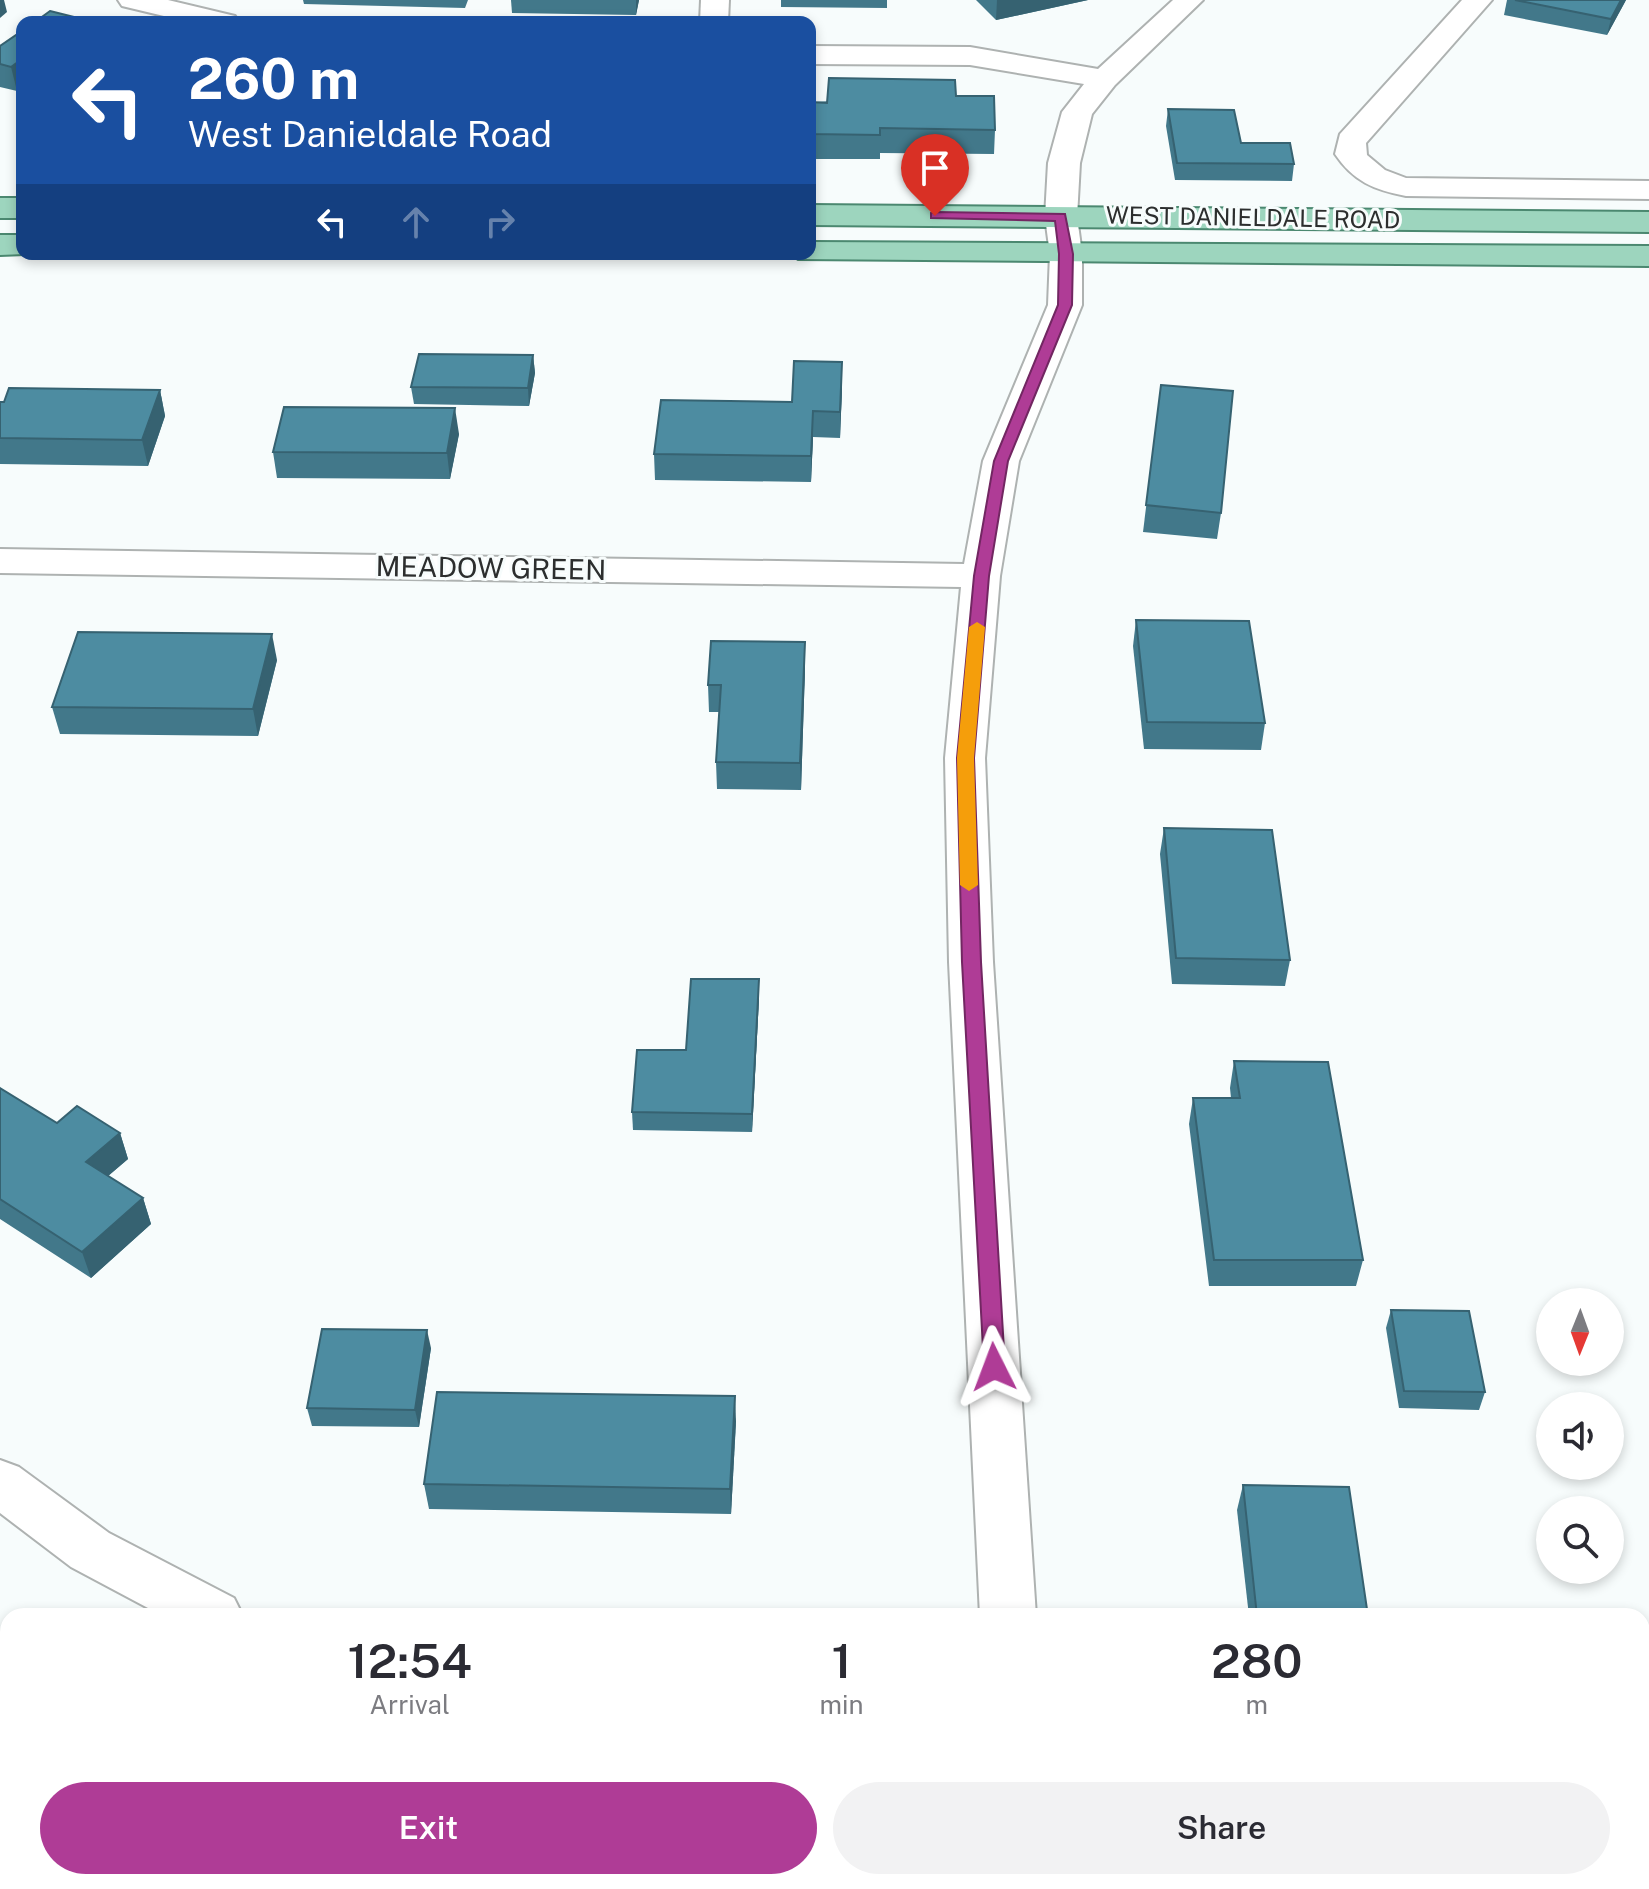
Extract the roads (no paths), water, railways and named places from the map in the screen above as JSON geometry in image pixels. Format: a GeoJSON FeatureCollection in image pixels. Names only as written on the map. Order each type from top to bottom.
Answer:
{"type":"FeatureCollection","features":[{"type":"Feature","properties":{"kind":"main road","name":"WEST DANIELDALE ROAD"},"geometry":{"type":"LineString","coordinates":[[816,215],[1063,236],[1649,256]]}},
{"type":"Feature","properties":{"kind":"main road","name":"WEST DANIELDALE ROAD"},"geometry":{"type":"LineString","coordinates":[[816,252],[1063,236],[1649,222]]}},
{"type":"Feature","properties":{"kind":"street"},"geometry":{"type":"LineString","coordinates":[[132,0],[200,16]]}},
{"type":"Feature","properties":{"kind":"street"},"geometry":{"type":"LineString","coordinates":[[1008,1608],[971,962],[966,774],[981,576],[1001,461],[1065,305],[1064,163],[1077,112],[1105,79],[1189,0]]}},
{"type":"Feature","properties":{"kind":"street"},"geometry":{"type":"LineString","coordinates":[[1478,0],[1351,141],[1350,154],[1360,170],[1379,181],[1406,187],[1649,190]]}},
{"type":"Feature","properties":{"kind":"street"},"geometry":{"type":"LineString","coordinates":[[816,55],[970,56],[1105,79]]}},
{"type":"Feature","properties":{"kind":"street","name":"MEADOW GREEN"},"geometry":{"type":"LineString","coordinates":[[0,561],[981,576]]}},
{"type":"Feature","properties":{"kind":"street"},"geometry":{"type":"LineString","coordinates":[[0,1483],[90,1550],[200,1608]]}}]}
